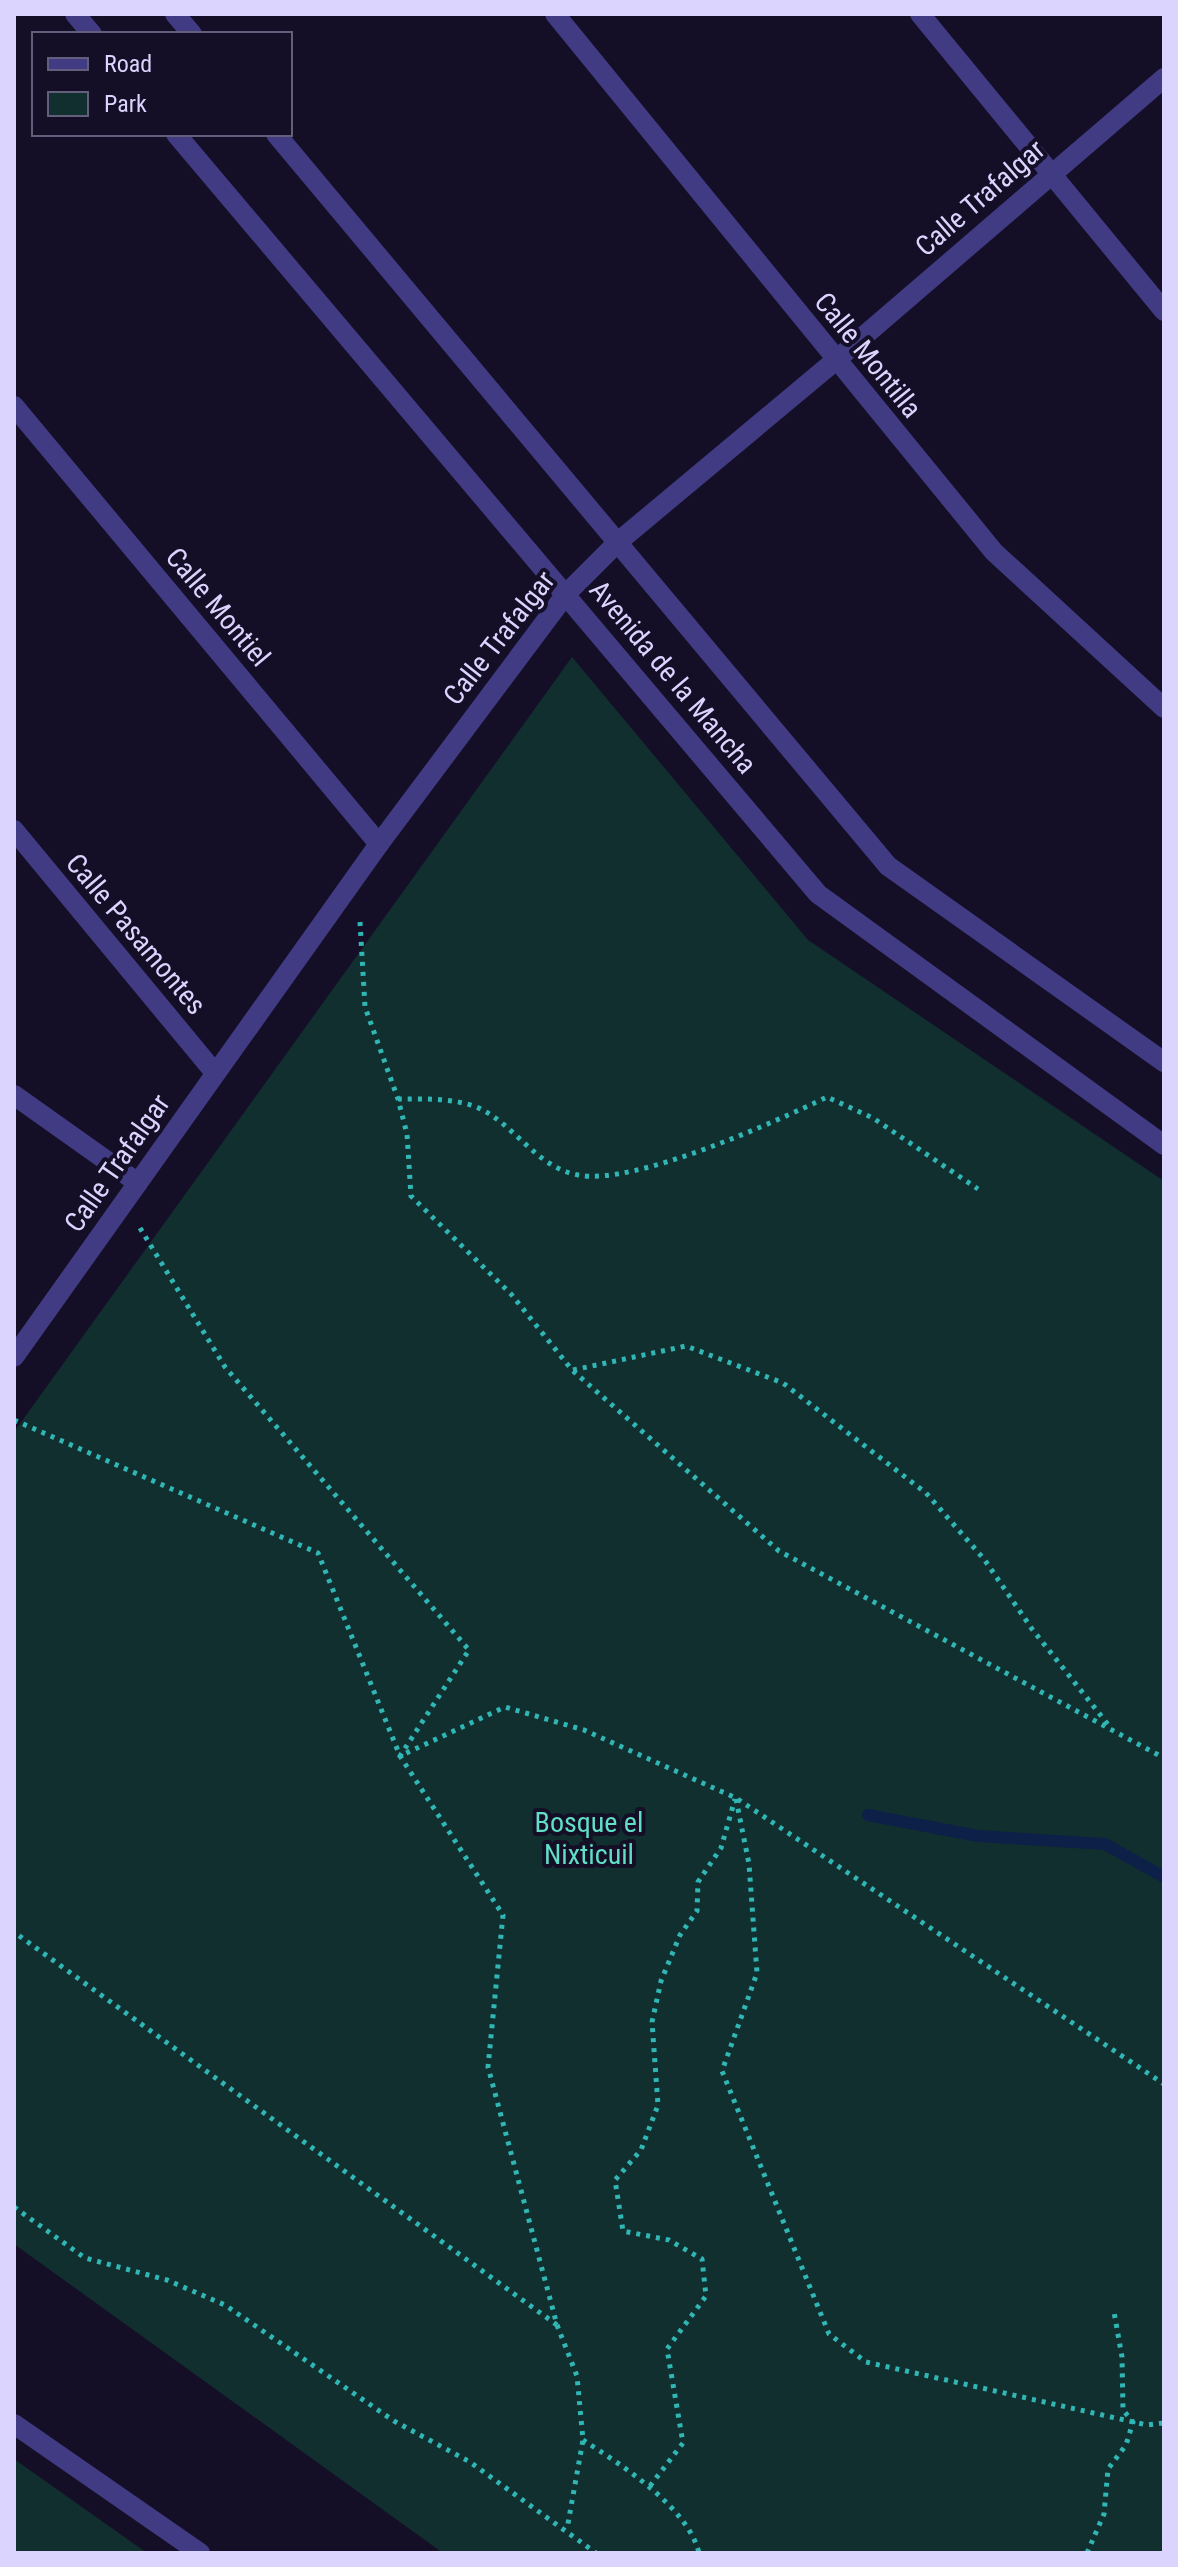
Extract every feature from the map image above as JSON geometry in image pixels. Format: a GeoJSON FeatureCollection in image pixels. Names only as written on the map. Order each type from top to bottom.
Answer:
{"type":"FeatureCollection","features":[{"type":"Feature","properties":{"kind":"street"},"geometry":{"type":"LineString","coordinates":[[75,14],[90,32]]}},
{"type":"Feature","properties":{"kind":"street"},"geometry":{"type":"LineString","coordinates":[[175,14],[190,32]]}},
{"type":"Feature","properties":{"kind":"street","name":"Calle Montilla"},"geometry":{"type":"LineString","coordinates":[[555,14],[994,552],[1164,708]]}},
{"type":"Feature","properties":{"kind":"street"},"geometry":{"type":"LineString","coordinates":[[920,14],[1164,311]]}},
{"type":"Feature","properties":{"kind":"street","name":"Calle Trafalgar"},"geometry":{"type":"LineString","coordinates":[[14,1357],[357,874],[566,594],[618,542],[836,360],[1164,78]]}},
{"type":"Feature","properties":{"kind":"street","name":"Avenida de la Mancha"},"geometry":{"type":"LineString","coordinates":[[178,136],[818,894],[1164,1145]]}},
{"type":"Feature","properties":{"kind":"street","name":"Avenida de la Mancha"},"geometry":{"type":"LineString","coordinates":[[278,136],[888,866],[1164,1062]]}},
{"type":"Feature","properties":{"kind":"street","name":"Calle Montiel"},"geometry":{"type":"LineString","coordinates":[[14,406],[379,844]]}},
{"type":"Feature","properties":{"kind":"street","name":"Calle Pasamontes"},"geometry":{"type":"LineString","coordinates":[[14,830],[215,1073]]}},
{"type":"Feature","properties":{"kind":"street"},"geometry":{"type":"LineString","coordinates":[[14,1095],[138,1183]]}},
{"type":"Feature","properties":{"kind":"street"},"geometry":{"type":"LineString","coordinates":[[14,2424],[200,2553]]}},
{"type":"Feature","properties":{"kind":"path"},"geometry":{"type":"LineString","coordinates":[[357,874],[365,1007],[398,1099],[407,1134],[411,1196],[511,1294],[572,1370],[779,1551],[1164,1758]]}},
{"type":"Feature","properties":{"kind":"path"},"geometry":{"type":"LineString","coordinates":[[398,1099],[441,1099],[487,1112],[535,1154],[577,1175],[617,1176],[759,1130],[827,1097],[873,1118],[978,1189]]}},
{"type":"Feature","properties":{"kind":"path"},"geometry":{"type":"LineString","coordinates":[[131,1219],[144,1232],[225,1367],[469,1650],[400,1756]]}},
{"type":"Feature","properties":{"kind":"path"},"geometry":{"type":"LineString","coordinates":[[572,1370],[686,1346],[783,1383],[926,1493],[984,1559],[1032,1629],[1113,1730]]}},
{"type":"Feature","properties":{"kind":"path"},"geometry":{"type":"LineString","coordinates":[[14,1420],[318,1553],[400,1756],[503,1915],[488,2067],[557,2325],[577,2376],[583,2440],[567,2529]]}},
{"type":"Feature","properties":{"kind":"path"},"geometry":{"type":"LineString","coordinates":[[400,1756],[505,1707],[584,1730],[736,1798],[1164,2084]]}},
{"type":"Feature","properties":{"kind":"path"},"geometry":{"type":"LineString","coordinates":[[736,1798],[749,1864],[757,1973],[722,2071],[829,2334],[866,2362],[1133,2422],[1164,2423]]}},
{"type":"Feature","properties":{"kind":"path"},"geometry":{"type":"LineString","coordinates":[[650,2486],[683,2443],[667,2349],[706,2296],[702,2259],[669,2240],[623,2231],[615,2180],[641,2150],[658,2105],[652,2022],[661,1981],[680,1935],[697,1911],[698,1882],[721,1848],[736,1798]]}},
{"type":"Feature","properties":{"kind":"path"},"geometry":{"type":"LineString","coordinates":[[14,1932],[557,2325]]}},
{"type":"Feature","properties":{"kind":"path"},"geometry":{"type":"LineString","coordinates":[[14,2207],[85,2258],[167,2280],[225,2305],[394,2421],[470,2462],[567,2529],[596,2553]]}},
{"type":"Feature","properties":{"kind":"path"},"geometry":{"type":"LineString","coordinates":[[1114,2312],[1122,2357],[1123,2410],[1133,2422]]}},
{"type":"Feature","properties":{"kind":"path"},"geometry":{"type":"LineString","coordinates":[[1087,2553],[1104,2514],[1108,2469],[1126,2445],[1133,2422]]}},
{"type":"Feature","properties":{"kind":"path"},"geometry":{"type":"LineString","coordinates":[[583,2440],[650,2486],[670,2507],[699,2553]]}},
{"type":"Feature","properties":{"kind":"green space","name":"Bosque el Nixticuil"},"geometry":{"type":"Polygon","coordinates":[[[572,657],[808,940],[1164,1181],[1164,2553],[443,2553],[14,2244],[14,1432],[572,657]]]}},
{"type":"Feature","properties":{"kind":"green space"},"geometry":{"type":"Polygon","coordinates":[[[14,2459],[147,2553],[14,2553],[14,2459]]]}},
{"type":"Feature","properties":{"kind":"waterway"},"geometry":{"type":"LineString","coordinates":[[868,1815],[978,1836],[1105,1844],[1164,1877]]}}]}
